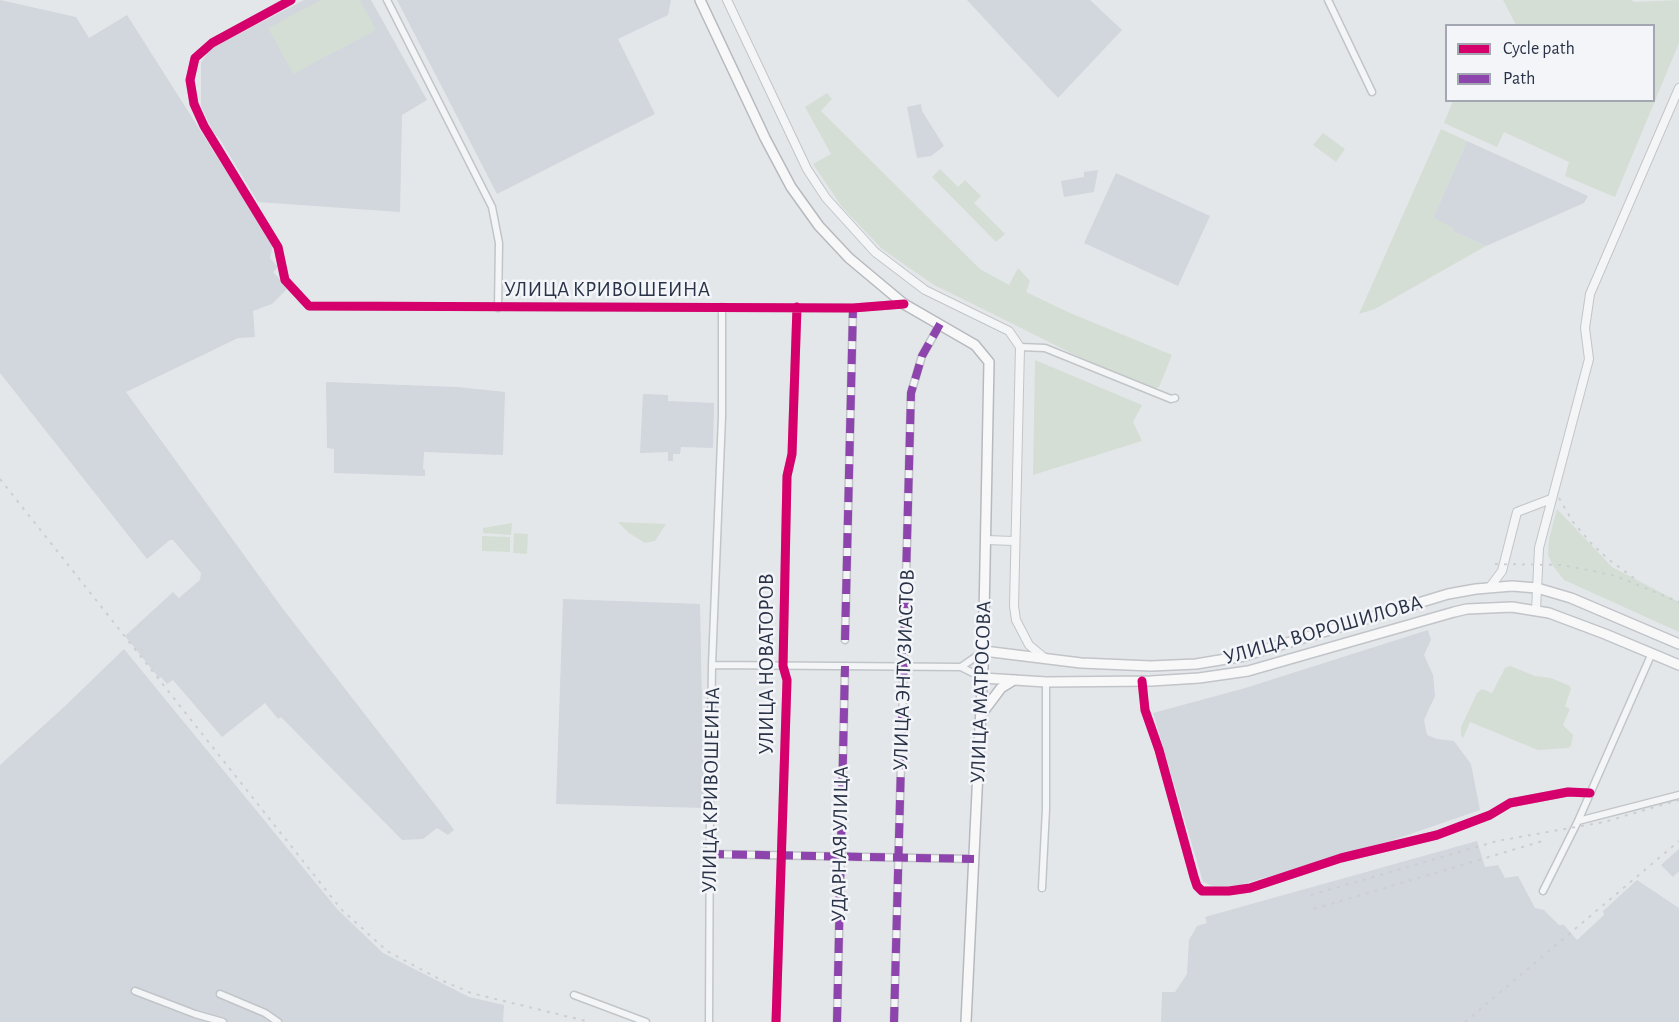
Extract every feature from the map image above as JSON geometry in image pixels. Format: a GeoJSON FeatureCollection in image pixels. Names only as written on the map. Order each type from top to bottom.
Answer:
{"type":"FeatureCollection","features":[{"type":"Feature","properties":{"kind":"main road"},"geometry":{"type":"LineString","coordinates":[[700,0],[765,138],[791,187],[819,226],[849,258],[904,304],[940,324]]}},
{"type":"Feature","properties":{"kind":"main road","name":"УЛИЦА МАТРОСОВА"},"geometry":{"type":"LineString","coordinates":[[940,324],[975,345],[989,362],[984,651],[966,1022]]}},
{"type":"Feature","properties":{"kind":"main road","name":"УЛИЦА ВОРОШИЛОВА"},"geometry":{"type":"LineString","coordinates":[[984,651],[1081,663],[1152,666],[1196,664],[1244,657],[1448,594],[1490,587],[1537,588],[1571,598],[1679,644]]}},
{"type":"Feature","properties":{"kind":"main road","name":"УЛИЦА ВОРОШИЛОВА"},"geometry":{"type":"LineString","coordinates":[[983,678],[1046,682],[1199,678],[1248,671],[1467,609],[1512,607],[1536,610],[1679,665]]}},
{"type":"Feature","properties":{"kind":"main road"},"geometry":{"type":"LineString","coordinates":[[981,714],[1001,688],[1014,680]]}},
{"type":"Feature","properties":{"kind":"street","name":"УЛИЦА КРИВОШЕИНА"},"geometry":{"type":"LineString","coordinates":[[291,0],[213,43],[195,58],[190,80],[194,104],[204,126],[278,247],[285,280],[309,306],[853,308],[904,304]]}},
{"type":"Feature","properties":{"kind":"street"},"geometry":{"type":"LineString","coordinates":[[387,0],[492,207],[499,243],[498,308]]}},
{"type":"Feature","properties":{"kind":"street"},"geometry":{"type":"LineString","coordinates":[[727,0],[807,169],[826,198],[875,252],[925,290],[1010,332],[1020,347],[1014,606],[1016,620],[1029,645],[1047,660]]}},
{"type":"Feature","properties":{"kind":"street"},"geometry":{"type":"LineString","coordinates":[[1328,0],[1372,92]]}},
{"type":"Feature","properties":{"kind":"street"},"geometry":{"type":"LineString","coordinates":[[1536,610],[1539,548],[1589,359],[1585,328],[1590,294],[1679,88]]}},
{"type":"Feature","properties":{"kind":"street","name":"УЛИЦА КРИВОШЕИНА"},"geometry":{"type":"LineString","coordinates":[[709,1022],[712,665],[722,426],[722,307]]}},
{"type":"Feature","properties":{"kind":"street","name":"УЛИЦА НОВАТОРОВ"},"geometry":{"type":"LineString","coordinates":[[776,1022],[787,680],[783,666],[788,476],[792,454],[797,307]]}},
{"type":"Feature","properties":{"kind":"street"},"geometry":{"type":"LineString","coordinates":[[845,640],[853,308]]}},
{"type":"Feature","properties":{"kind":"street","name":"УЛИЦА ЭНТУЗИАСТОВ"},"geometry":{"type":"LineString","coordinates":[[894,1022],[911,393],[922,356],[940,324]]}},
{"type":"Feature","properties":{"kind":"street"},"geometry":{"type":"LineString","coordinates":[[1020,347],[1045,348],[1171,399],[1175,398]]}},
{"type":"Feature","properties":{"kind":"street"},"geometry":{"type":"LineString","coordinates":[[1490,587],[1502,571],[1517,512],[1551,499]]}},
{"type":"Feature","properties":{"kind":"street"},"geometry":{"type":"LineString","coordinates":[[986,540],[1014,541]]}},
{"type":"Feature","properties":{"kind":"street"},"geometry":{"type":"LineString","coordinates":[[961,667],[984,651]]}},
{"type":"Feature","properties":{"kind":"street"},"geometry":{"type":"LineString","coordinates":[[1543,891],[1578,821],[1652,653]]}},
{"type":"Feature","properties":{"kind":"street","name":"УЛИЦА ВОРОШИЛОВА"},"geometry":{"type":"LineString","coordinates":[[712,665],[961,667],[983,678]]}},
{"type":"Feature","properties":{"kind":"street","name":"УДАРНАЯ УЛИЦА"},"geometry":{"type":"LineString","coordinates":[[837,1022],[845,666]]}},
{"type":"Feature","properties":{"kind":"street"},"geometry":{"type":"LineString","coordinates":[[1142,681],[1145,710],[1159,750],[1194,877],[1197,886],[1202,891],[1250,888],[1341,858],[1437,835],[1490,815],[1510,802],[1568,792],[1590,793]]}},
{"type":"Feature","properties":{"kind":"street"},"geometry":{"type":"LineString","coordinates":[[1042,888],[1046,809],[1046,682]]}},
{"type":"Feature","properties":{"kind":"street"},"geometry":{"type":"LineString","coordinates":[[1578,821],[1679,795]]}},
{"type":"Feature","properties":{"kind":"street"},"geometry":{"type":"LineString","coordinates":[[709,854],[974,859]]}},
{"type":"Feature","properties":{"kind":"street"},"geometry":{"type":"LineString","coordinates":[[135,991],[222,1022]]}},
{"type":"Feature","properties":{"kind":"street"},"geometry":{"type":"LineString","coordinates":[[220,994],[265,1013],[278,1022]]}},
{"type":"Feature","properties":{"kind":"street"},"geometry":{"type":"LineString","coordinates":[[574,995],[646,1022]]}},
{"type":"Feature","properties":{"kind":"shaded area"},"geometry":{"type":"Polygon","coordinates":[[[0,0],[76,17],[89,38],[127,15],[273,245],[270,258],[278,267],[273,272],[288,288],[272,304],[253,311],[255,337],[238,338],[126,392],[283,609],[454,830],[448,835],[437,828],[423,839],[402,840],[281,717],[278,719],[265,703],[222,737],[173,680],[167,684],[161,677],[159,678],[125,636],[173,592],[179,598],[200,580],[201,573],[173,540],[147,559],[0,373],[0,0]]]}},
{"type":"Feature","properties":{"kind":"shaded area"},"geometry":{"type":"Polygon","coordinates":[[[304,0],[371,0],[427,100],[402,115],[400,212],[258,202],[219,138],[213,132],[201,106],[201,63],[210,49],[304,0]]]}},
{"type":"Feature","properties":{"kind":"shaded area"},"geometry":{"type":"Polygon","coordinates":[[[321,0],[360,0],[376,30],[293,74],[268,28],[321,0]]]}},
{"type":"Feature","properties":{"kind":"shaded area"},"geometry":{"type":"Polygon","coordinates":[[[397,0],[671,0],[668,15],[618,39],[655,114],[497,194],[397,0]]]}},
{"type":"Feature","properties":{"kind":"shaded area"},"geometry":{"type":"Polygon","coordinates":[[[967,0],[1090,0],[1122,30],[1058,98],[967,0]]]}},
{"type":"Feature","properties":{"kind":"shaded area"},"geometry":{"type":"Polygon","coordinates":[[[1503,0],[1631,0],[1634,2],[1679,0],[1679,43],[1655,101],[1655,24],[1515,24],[1503,0]]]}},
{"type":"Feature","properties":{"kind":"shaded area"},"geometry":{"type":"Polygon","coordinates":[[[827,93],[832,99],[821,111],[980,269],[1009,285],[1018,268],[1030,281],[1026,292],[1070,313],[1172,355],[1159,387],[1152,389],[1073,354],[934,285],[882,249],[842,207],[813,164],[831,154],[805,107],[827,93]]]}},
{"type":"Feature","properties":{"kind":"shaded area"},"geometry":{"type":"Polygon","coordinates":[[[1453,102],[1654,102],[1615,197],[1565,176],[1569,162],[1504,132],[1497,147],[1444,123],[1453,102]]]}},
{"type":"Feature","properties":{"kind":"shaded area"},"geometry":{"type":"Polygon","coordinates":[[[921,104],[922,111],[944,146],[931,156],[917,158],[907,107],[921,104]]]}},
{"type":"Feature","properties":{"kind":"shaded area"},"geometry":{"type":"Polygon","coordinates":[[[1441,129],[1467,141],[1433,218],[1453,227],[1452,231],[1486,246],[1375,309],[1359,314],[1441,129]]]}},
{"type":"Feature","properties":{"kind":"shaded area"},"geometry":{"type":"Polygon","coordinates":[[[1323,133],[1345,149],[1336,162],[1313,145],[1323,133]]]}},
{"type":"Feature","properties":{"kind":"shaded area"},"geometry":{"type":"Polygon","coordinates":[[[1467,141],[1588,196],[1584,203],[1486,246],[1452,231],[1453,228],[1433,218],[1467,141]]]}},
{"type":"Feature","properties":{"kind":"shaded area"},"geometry":{"type":"Polygon","coordinates":[[[940,169],[958,187],[965,180],[981,196],[974,203],[1005,234],[996,242],[932,177],[940,169]]]}},
{"type":"Feature","properties":{"kind":"shaded area"},"geometry":{"type":"Polygon","coordinates":[[[1098,170],[1094,192],[1064,197],[1061,181],[1084,177],[1084,172],[1098,170]]]}},
{"type":"Feature","properties":{"kind":"shaded area"},"geometry":{"type":"Polygon","coordinates":[[[1116,173],[1210,216],[1178,286],[1084,243],[1116,173]]]}},
{"type":"Feature","properties":{"kind":"shaded area"},"geometry":{"type":"Polygon","coordinates":[[[1035,360],[1142,405],[1133,422],[1142,441],[1033,475],[1035,360]]]}},
{"type":"Feature","properties":{"kind":"shaded area"},"geometry":{"type":"Polygon","coordinates":[[[326,382],[457,387],[505,392],[503,455],[424,452],[425,476],[334,473],[334,449],[327,448],[326,382]]]}},
{"type":"Feature","properties":{"kind":"shaded area"},"geometry":{"type":"Polygon","coordinates":[[[643,394],[668,395],[668,401],[714,403],[713,448],[681,447],[680,454],[673,454],[673,461],[668,461],[668,452],[640,453],[643,394]]]}},
{"type":"Feature","properties":{"kind":"shaded area"},"geometry":{"type":"Polygon","coordinates":[[[1557,509],[1612,567],[1679,602],[1679,632],[1564,580],[1548,555],[1549,539],[1557,509]]]}},
{"type":"Feature","properties":{"kind":"shaded area"},"geometry":{"type":"Polygon","coordinates":[[[618,522],[666,524],[655,541],[645,543],[629,533],[618,522]]]}},
{"type":"Feature","properties":{"kind":"shaded area"},"geometry":{"type":"Polygon","coordinates":[[[512,523],[511,535],[483,533],[483,528],[512,523]]]}},
{"type":"Feature","properties":{"kind":"shaded area"},"geometry":{"type":"Polygon","coordinates":[[[514,533],[528,534],[527,554],[513,553],[514,533]]]}},
{"type":"Feature","properties":{"kind":"shaded area"},"geometry":{"type":"Polygon","coordinates":[[[482,536],[510,537],[510,552],[482,551],[482,536]]]}},
{"type":"Feature","properties":{"kind":"shaded area"},"geometry":{"type":"Polygon","coordinates":[[[563,599],[700,604],[704,808],[556,804],[563,599]]]}},
{"type":"Feature","properties":{"kind":"shaded area"},"geometry":{"type":"Polygon","coordinates":[[[1428,630],[1431,640],[1424,655],[1433,675],[1435,696],[1424,720],[1427,735],[1454,741],[1471,764],[1480,810],[1396,839],[1236,886],[1213,886],[1203,882],[1153,713],[1242,689],[1428,630]]]}},
{"type":"Feature","properties":{"kind":"shaded area"},"geometry":{"type":"Polygon","coordinates":[[[124,649],[337,909],[383,953],[469,997],[504,1005],[503,1022],[0,1022],[0,765],[124,649]]]}},
{"type":"Feature","properties":{"kind":"shaded area"},"geometry":{"type":"Polygon","coordinates":[[[1510,666],[1570,686],[1565,706],[1570,709],[1563,725],[1573,735],[1571,746],[1538,750],[1470,722],[1463,738],[1461,736],[1461,727],[1477,693],[1482,689],[1492,693],[1505,668],[1510,666]]]}},
{"type":"Feature","properties":{"kind":"shaded area"},"geometry":{"type":"Polygon","coordinates":[[[1477,841],[1485,867],[1498,865],[1505,878],[1518,876],[1535,908],[1544,910],[1559,925],[1564,925],[1577,940],[1604,915],[1603,911],[1637,880],[1679,908],[1679,1022],[1161,1022],[1162,992],[1175,992],[1187,974],[1189,940],[1197,926],[1207,923],[1205,917],[1477,841]]]}},
{"type":"Feature","properties":{"kind":"shaded area"},"geometry":{"type":"Polygon","coordinates":[[[1679,849],[1679,871],[1673,877],[1661,865],[1679,849]]]}},
{"type":"Feature","properties":{"kind":"railway"},"geometry":{"type":"LineString","coordinates":[[0,479],[341,909],[387,951],[441,980],[471,993],[590,1022]]}},
{"type":"Feature","properties":{"kind":"railway"},"geometry":{"type":"LineString","coordinates":[[1559,498],[1573,522],[1591,543],[1634,578]]}},
{"type":"Feature","properties":{"kind":"railway"},"geometry":{"type":"LineString","coordinates":[[1495,564],[1562,565],[1593,571],[1616,576],[1679,602]]}},
{"type":"Feature","properties":{"kind":"railway"},"geometry":{"type":"LineString","coordinates":[[1311,895],[1497,841],[1604,822],[1679,800]]}},
{"type":"Feature","properties":{"kind":"railway"},"geometry":{"type":"LineString","coordinates":[[1314,909],[1546,840]]}},
{"type":"Feature","properties":{"kind":"railway"},"geometry":{"type":"LineString","coordinates":[[1465,1022],[1679,841]]}},
{"type":"Feature","properties":{"kind":"marked path"},"geometry":{"type":"LineString","coordinates":[[845,640],[853,308]]}},
{"type":"Feature","properties":{"kind":"marked path"},"geometry":{"type":"LineString","coordinates":[[894,1022],[911,393],[922,356],[940,324]]}},
{"type":"Feature","properties":{"kind":"marked path"},"geometry":{"type":"LineString","coordinates":[[837,1022],[845,666]]}},
{"type":"Feature","properties":{"kind":"marked path"},"geometry":{"type":"LineString","coordinates":[[709,854],[974,859]]}},
{"type":"Feature","properties":{"kind":"cycle path"},"geometry":{"type":"LineString","coordinates":[[291,0],[212,43],[195,58],[190,80],[194,104],[204,126],[278,247],[285,280],[309,306],[853,308],[904,304]]}},
{"type":"Feature","properties":{"kind":"cycle path"},"geometry":{"type":"LineString","coordinates":[[776,1022],[787,680],[783,666],[787,476],[792,454],[797,307]]}},
{"type":"Feature","properties":{"kind":"cycle path"},"geometry":{"type":"LineString","coordinates":[[1142,681],[1145,710],[1159,750],[1194,877],[1197,886],[1202,891],[1250,888],[1341,858],[1437,835],[1490,815],[1510,803],[1568,792],[1590,793]]}}]}
